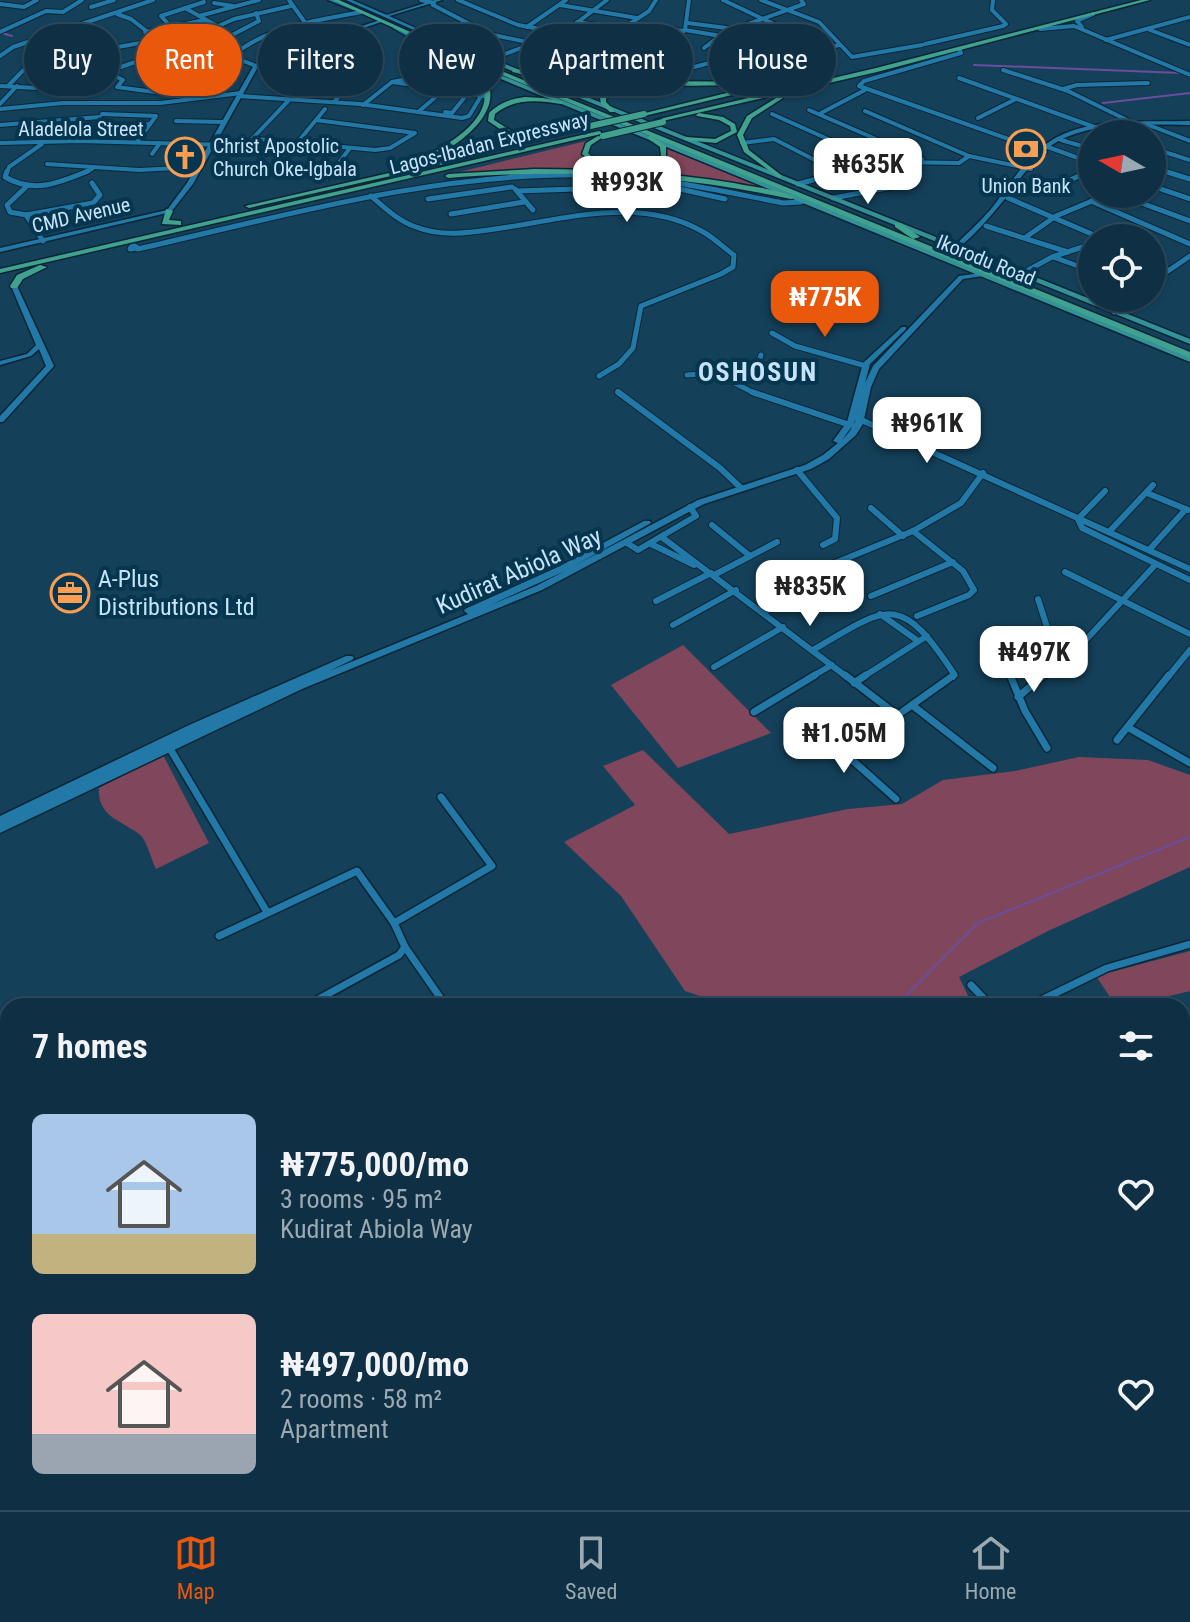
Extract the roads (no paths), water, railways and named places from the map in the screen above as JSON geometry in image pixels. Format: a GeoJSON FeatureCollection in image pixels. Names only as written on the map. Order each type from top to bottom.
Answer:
{"type":"FeatureCollection","features":[{"type":"Feature","properties":{"kind":"highway","name":"Ikorodu Road"},"geometry":{"type":"LineString","coordinates":[[333,0],[399,28]]}},
{"type":"Feature","properties":{"kind":"highway","name":"Ikorodu Road"},"geometry":{"type":"LineString","coordinates":[[344,0],[400,24]]}},
{"type":"Feature","properties":{"kind":"highway"},"geometry":{"type":"LineString","coordinates":[[836,71],[1123,0]]}},
{"type":"Feature","properties":{"kind":"highway"},"geometry":{"type":"LineString","coordinates":[[836,79],[1147,0]]}},
{"type":"Feature","properties":{"kind":"highway","name":"Ikorodu Road"},"geometry":{"type":"LineString","coordinates":[[504,71],[1190,355]]}},
{"type":"Feature","properties":{"kind":"highway"},"geometry":{"type":"LineString","coordinates":[[514,71],[580,80],[655,85],[709,83]]}},
{"type":"Feature","properties":{"kind":"highway"},"geometry":{"type":"LineString","coordinates":[[612,111],[602,100],[612,90],[637,87],[665,95],[667,104],[656,111]]}},
{"type":"Feature","properties":{"kind":"highway"},"geometry":{"type":"LineString","coordinates":[[408,167],[445,149],[471,130],[484,110],[485,96]]}},
{"type":"Feature","properties":{"kind":"highway"},"geometry":{"type":"LineString","coordinates":[[645,115],[720,96]]}},
{"type":"Feature","properties":{"kind":"highway"},"geometry":{"type":"LineString","coordinates":[[645,115],[729,96]]}},
{"type":"Feature","properties":{"kind":"highway"},"geometry":{"type":"LineString","coordinates":[[424,179],[764,96]]}},
{"type":"Feature","properties":{"kind":"highway"},"geometry":{"type":"LineString","coordinates":[[660,121],[773,96]]}},
{"type":"Feature","properties":{"kind":"highway"},"geometry":{"type":"LineString","coordinates":[[779,176],[753,158],[740,135],[749,117],[785,96]]}},
{"type":"Feature","properties":{"kind":"highway"},"geometry":{"type":"LineString","coordinates":[[555,134],[508,132],[494,124],[491,117],[499,107],[518,100],[562,103]]}},
{"type":"Feature","properties":{"kind":"highway","name":"Lagos-Ibadan Expressway"},"geometry":{"type":"LineString","coordinates":[[0,263],[645,115]]}},
{"type":"Feature","properties":{"kind":"highway"},"geometry":{"type":"LineString","coordinates":[[684,117],[715,117],[731,123],[735,128],[731,135],[721,140],[686,139]]}},
{"type":"Feature","properties":{"kind":"highway"},"geometry":{"type":"LineString","coordinates":[[382,175],[588,128]]}},
{"type":"Feature","properties":{"kind":"highway"},"geometry":{"type":"LineString","coordinates":[[601,134],[588,144],[585,154],[601,165],[627,169],[653,164],[664,157],[663,146],[644,135]]}},
{"type":"Feature","properties":{"kind":"highway","name":"Lagos-Ibadan Expressway"},"geometry":{"type":"LineString","coordinates":[[0,271],[601,134]]}},
{"type":"Feature","properties":{"kind":"highway"},"geometry":{"type":"LineString","coordinates":[[384,185],[516,172],[634,173],[724,182],[791,197]]}},
{"type":"Feature","properties":{"kind":"highway"},"geometry":{"type":"LineString","coordinates":[[169,211],[165,222],[178,223]]}},
{"type":"Feature","properties":{"kind":"highway"},"geometry":{"type":"LineString","coordinates":[[898,225],[913,239]]}},
{"type":"Feature","properties":{"kind":"highway"},"geometry":{"type":"LineString","coordinates":[[883,235],[913,239]]}},
{"type":"Feature","properties":{"kind":"highway"},"geometry":{"type":"LineString","coordinates":[[9,285],[26,274],[109,245],[135,248],[150,236]]}},
{"type":"Feature","properties":{"kind":"main road","name":"Ikorodu Road"},"geometry":{"type":"LineString","coordinates":[[333,0],[402,24]]}},
{"type":"Feature","properties":{"kind":"main road","name":"Ikorodu Road"},"geometry":{"type":"LineString","coordinates":[[344,0],[399,29]]}},
{"type":"Feature","properties":{"kind":"main road"},"geometry":{"type":"LineString","coordinates":[[393,20],[442,0]]}},
{"type":"Feature","properties":{"kind":"main road"},"geometry":{"type":"LineString","coordinates":[[367,24],[434,4]]}},
{"type":"Feature","properties":{"kind":"main road"},"geometry":{"type":"LineString","coordinates":[[242,90],[256,66]]}},
{"type":"Feature","properties":{"kind":"main road","name":"Ikorodu Road"},"geometry":{"type":"LineString","coordinates":[[504,67],[1078,297]]}},
{"type":"Feature","properties":{"kind":"main road","name":"Ikorodu Road"},"geometry":{"type":"LineString","coordinates":[[504,81],[644,135],[943,260],[1190,355]]}},
{"type":"Feature","properties":{"kind":"main road"},"geometry":{"type":"LineString","coordinates":[[169,211],[182,197],[239,96]]}},
{"type":"Feature","properties":{"kind":"main road"},"geometry":{"type":"LineString","coordinates":[[1166,125],[1190,124]]}},
{"type":"Feature","properties":{"kind":"main road"},"geometry":{"type":"LineString","coordinates":[[959,250],[1045,149],[1065,135],[1078,132]]}},
{"type":"Feature","properties":{"kind":"main road"},"geometry":{"type":"LineString","coordinates":[[1045,149],[1078,135]]}},
{"type":"Feature","properties":{"kind":"main road"},"geometry":{"type":"LineString","coordinates":[[959,250],[986,226],[1029,169]]}},
{"type":"Feature","properties":{"kind":"main road","name":"CMD Avenue"},"geometry":{"type":"LineString","coordinates":[[0,250],[169,211]]}},
{"type":"Feature","properties":{"kind":"main road","name":"Kudirat Abiola Way"},"geometry":{"type":"LineString","coordinates":[[0,829],[345,667],[532,591],[627,543],[634,535],[696,497],[797,470],[841,446],[852,435],[866,366],[955,275],[956,267],[943,260]]}},
{"type":"Feature","properties":{"kind":"main road","name":"Kudirat Abiola Way"},"geometry":{"type":"LineString","coordinates":[[0,821],[319,671],[501,596],[739,485],[802,463],[834,443],[854,420],[871,376],[886,355],[961,277],[981,275]]}},
{"type":"Feature","properties":{"kind":"main road"},"geometry":{"type":"LineString","coordinates":[[0,420],[51,363],[35,348],[9,285]]}},
{"type":"Feature","properties":{"kind":"main road","name":"Ikorodu Road"},"geometry":{"type":"LineString","coordinates":[[1114,312],[1190,342]]}},
{"type":"Feature","properties":{"kind":"main road"},"geometry":{"type":"LineString","coordinates":[[0,361],[19,358],[35,348]]}},
{"type":"Feature","properties":{"kind":"main road"},"geometry":{"type":"LineString","coordinates":[[0,361],[35,348]]}},
{"type":"Feature","properties":{"kind":"street"},"geometry":{"type":"LineString","coordinates":[[0,4],[26,7],[37,0]]}},
{"type":"Feature","properties":{"kind":"street"},"geometry":{"type":"LineString","coordinates":[[0,32],[46,11],[63,12],[82,0]]}},
{"type":"Feature","properties":{"kind":"street"},"geometry":{"type":"LineString","coordinates":[[91,7],[114,0]]}},
{"type":"Feature","properties":{"kind":"street"},"geometry":{"type":"LineString","coordinates":[[86,24],[153,0]]}},
{"type":"Feature","properties":{"kind":"street"},"geometry":{"type":"LineString","coordinates":[[168,24],[161,16],[204,1],[200,0]]}},
{"type":"Feature","properties":{"kind":"street"},"geometry":{"type":"LineString","coordinates":[[199,16],[259,0]]}},
{"type":"Feature","properties":{"kind":"street"},"geometry":{"type":"LineString","coordinates":[[421,0],[482,31],[520,41]]}},
{"type":"Feature","properties":{"kind":"street"},"geometry":{"type":"LineString","coordinates":[[458,0],[520,24]]}},
{"type":"Feature","properties":{"kind":"street"},"geometry":{"type":"LineString","coordinates":[[532,24],[566,0]]}},
{"type":"Feature","properties":{"kind":"street"},"geometry":{"type":"LineString","coordinates":[[574,24],[607,0]]}},
{"type":"Feature","properties":{"kind":"street"},"geometry":{"type":"LineString","coordinates":[[630,24],[649,11],[656,0]]}},
{"type":"Feature","properties":{"kind":"street"},"geometry":{"type":"LineString","coordinates":[[689,0],[688,23],[709,26]]}},
{"type":"Feature","properties":{"kind":"street"},"geometry":{"type":"LineString","coordinates":[[723,0],[772,24]]}},
{"type":"Feature","properties":{"kind":"street"},"geometry":{"type":"LineString","coordinates":[[761,0],[822,24],[839,45],[857,58],[929,46],[1005,24],[993,12],[993,0]]}},
{"type":"Feature","properties":{"kind":"street"},"geometry":{"type":"LineString","coordinates":[[745,24],[804,4],[801,0]]}},
{"type":"Feature","properties":{"kind":"street"},"geometry":{"type":"LineString","coordinates":[[214,3],[235,7]]}},
{"type":"Feature","properties":{"kind":"street"},"geometry":{"type":"LineString","coordinates":[[225,24],[290,3],[306,22]]}},
{"type":"Feature","properties":{"kind":"street"},"geometry":{"type":"LineString","coordinates":[[242,30],[259,21],[258,12],[246,4]]}},
{"type":"Feature","properties":{"kind":"street"},"geometry":{"type":"LineString","coordinates":[[560,5],[637,18]]}},
{"type":"Feature","properties":{"kind":"street"},"geometry":{"type":"LineString","coordinates":[[0,12],[15,6]]}},
{"type":"Feature","properties":{"kind":"street"},"geometry":{"type":"LineString","coordinates":[[185,8],[213,24]]}},
{"type":"Feature","properties":{"kind":"street"},"geometry":{"type":"LineString","coordinates":[[242,50],[277,30],[361,12]]}},
{"type":"Feature","properties":{"kind":"street"},"geometry":{"type":"LineString","coordinates":[[114,14],[136,24]]}},
{"type":"Feature","properties":{"kind":"street"},"geometry":{"type":"LineString","coordinates":[[1093,14],[1076,23],[1107,40],[1190,17]]}},
{"type":"Feature","properties":{"kind":"street"},"geometry":{"type":"LineString","coordinates":[[185,24],[205,20]]}},
{"type":"Feature","properties":{"kind":"street"},"geometry":{"type":"LineString","coordinates":[[577,22],[590,24]]}},
{"type":"Feature","properties":{"kind":"street"},"geometry":{"type":"LineString","coordinates":[[1040,29],[1069,25],[1189,73]]}},
{"type":"Feature","properties":{"kind":"street"},"geometry":{"type":"LineString","coordinates":[[1148,29],[1190,45]]}},
{"type":"Feature","properties":{"kind":"street"},"geometry":{"type":"LineString","coordinates":[[0,56],[24,44]]}},
{"type":"Feature","properties":{"kind":"street"},"geometry":{"type":"LineString","coordinates":[[704,48],[709,44]]}},
{"type":"Feature","properties":{"kind":"street"},"geometry":{"type":"LineString","coordinates":[[959,49],[961,53],[859,84],[865,90],[1078,159]]}},
{"type":"Feature","properties":{"kind":"street"},"geometry":{"type":"LineString","coordinates":[[242,60],[256,66]]}},
{"type":"Feature","properties":{"kind":"street"},"geometry":{"type":"LineString","coordinates":[[8,86],[24,69]]}},
{"type":"Feature","properties":{"kind":"street"},"geometry":{"type":"LineString","coordinates":[[1003,70],[1063,89],[1127,120]]}},
{"type":"Feature","properties":{"kind":"street"},"geometry":{"type":"LineString","coordinates":[[959,78],[1078,120]]}},
{"type":"Feature","properties":{"kind":"street"},"geometry":{"type":"LineString","coordinates":[[365,103],[392,82],[399,81]]}},
{"type":"Feature","properties":{"kind":"street"},"geometry":{"type":"LineString","coordinates":[[392,82],[399,83]]}},
{"type":"Feature","properties":{"kind":"street"},"geometry":{"type":"LineString","coordinates":[[1063,89],[1072,85],[1148,83]]}},
{"type":"Feature","properties":{"kind":"street"},"geometry":{"type":"LineString","coordinates":[[0,86],[24,87]]}},
{"type":"Feature","properties":{"kind":"street"},"geometry":{"type":"LineString","coordinates":[[0,106],[17,86]]}},
{"type":"Feature","properties":{"kind":"street"},"geometry":{"type":"LineString","coordinates":[[821,113],[865,90]]}},
{"type":"Feature","properties":{"kind":"street"},"geometry":{"type":"LineString","coordinates":[[242,94],[452,113],[466,96]]}},
{"type":"Feature","properties":{"kind":"street"},"geometry":{"type":"LineString","coordinates":[[166,100],[169,96]]}},
{"type":"Feature","properties":{"kind":"street"},"geometry":{"type":"LineString","coordinates":[[0,106],[160,103],[215,96]]}},
{"type":"Feature","properties":{"kind":"street"},"geometry":{"type":"LineString","coordinates":[[334,102],[339,96]]}},
{"type":"Feature","properties":{"kind":"street"},"geometry":{"type":"LineString","coordinates":[[420,109],[434,96]]}},
{"type":"Feature","properties":{"kind":"street"},"geometry":{"type":"LineString","coordinates":[[420,109],[467,117],[485,96]]}},
{"type":"Feature","properties":{"kind":"street"},"geometry":{"type":"LineString","coordinates":[[978,118],[1016,99]]}},
{"type":"Feature","properties":{"kind":"street"},"geometry":{"type":"LineString","coordinates":[[252,139],[289,100]]}},
{"type":"Feature","properties":{"kind":"street"},"geometry":{"type":"LineString","coordinates":[[79,141],[101,115],[107,102]]}},
{"type":"Feature","properties":{"kind":"street"},"geometry":{"type":"LineString","coordinates":[[297,143],[325,109]]}},
{"type":"Feature","properties":{"kind":"street"},"geometry":{"type":"LineString","coordinates":[[809,110],[924,160]]}},
{"type":"Feature","properties":{"kind":"street"},"geometry":{"type":"LineString","coordinates":[[865,111],[969,156],[1029,169]]}},
{"type":"Feature","properties":{"kind":"street"},"geometry":{"type":"LineString","coordinates":[[772,114],[879,162]]}},
{"type":"Feature","properties":{"kind":"street"},"geometry":{"type":"LineString","coordinates":[[0,125],[101,115],[156,116],[137,142]]}},
{"type":"Feature","properties":{"kind":"street","name":"Aladelola Street"},"geometry":{"type":"LineString","coordinates":[[0,143],[233,144],[252,139],[383,150],[415,133],[316,120]]}},
{"type":"Feature","properties":{"kind":"street"},"geometry":{"type":"LineString","coordinates":[[176,121],[222,122]]}},
{"type":"Feature","properties":{"kind":"street"},"geometry":{"type":"LineString","coordinates":[[50,127],[150,124]]}},
{"type":"Feature","properties":{"kind":"street"},"geometry":{"type":"LineString","coordinates":[[1166,132],[1190,141]]}},
{"type":"Feature","properties":{"kind":"street"},"geometry":{"type":"LineString","coordinates":[[17,142],[23,133]]}},
{"type":"Feature","properties":{"kind":"street"},"geometry":{"type":"LineString","coordinates":[[742,143],[772,139],[812,156],[838,172]]}},
{"type":"Feature","properties":{"kind":"street"},"geometry":{"type":"LineString","coordinates":[[1061,140],[1078,145]]}},
{"type":"Feature","properties":{"kind":"street"},"geometry":{"type":"LineString","coordinates":[[44,143],[9,167],[5,177],[45,189],[94,168]]}},
{"type":"Feature","properties":{"kind":"street"},"geometry":{"type":"LineString","coordinates":[[152,154],[160,143]]}},
{"type":"Feature","properties":{"kind":"street"},"geometry":{"type":"LineString","coordinates":[[327,178],[350,148]]}},
{"type":"Feature","properties":{"kind":"street"},"geometry":{"type":"LineString","coordinates":[[1166,152],[1190,160]]}},
{"type":"Feature","properties":{"kind":"street"},"geometry":{"type":"LineString","coordinates":[[798,184],[879,162],[939,158],[959,163],[969,156]]}},
{"type":"Feature","properties":{"kind":"street"},"geometry":{"type":"LineString","coordinates":[[47,164],[160,170],[197,167]]}},
{"type":"Feature","properties":{"kind":"street"},"geometry":{"type":"LineString","coordinates":[[0,167],[9,167]]}},
{"type":"Feature","properties":{"kind":"street"},"geometry":{"type":"LineString","coordinates":[[857,167],[875,181]]}},
{"type":"Feature","properties":{"kind":"street"},"geometry":{"type":"LineString","coordinates":[[1166,171],[1190,179]]}},
{"type":"Feature","properties":{"kind":"street"},"geometry":{"type":"LineString","coordinates":[[135,248],[371,196],[576,175],[643,178],[783,203],[801,202]]}},
{"type":"Feature","properties":{"kind":"street"},"geometry":{"type":"LineString","coordinates":[[1070,180],[1078,176]]}},
{"type":"Feature","properties":{"kind":"street"},"geometry":{"type":"LineString","coordinates":[[504,180],[533,210]]}},
{"type":"Feature","properties":{"kind":"street"},"geometry":{"type":"LineString","coordinates":[[0,219],[10,212],[26,215],[97,201],[100,195],[92,183]]}},
{"type":"Feature","properties":{"kind":"street"},"geometry":{"type":"LineString","coordinates":[[7,205],[27,186]]}},
{"type":"Feature","properties":{"kind":"street"},"geometry":{"type":"LineString","coordinates":[[428,199],[514,189],[666,186],[725,199]]}},
{"type":"Feature","properties":{"kind":"street"},"geometry":{"type":"LineString","coordinates":[[833,198],[898,186]]}},
{"type":"Feature","properties":{"kind":"street"},"geometry":{"type":"LineString","coordinates":[[1166,191],[1190,199]]}},
{"type":"Feature","properties":{"kind":"street"},"geometry":{"type":"LineString","coordinates":[[371,196],[388,212],[409,225],[440,233],[516,228],[598,211],[633,210],[676,219],[708,232],[734,255],[733,267],[721,274],[641,306],[632,349],[621,364],[599,376]]}},
{"type":"Feature","properties":{"kind":"street"},"geometry":{"type":"LineString","coordinates":[[1008,198],[1078,227]]}},
{"type":"Feature","properties":{"kind":"street"},"geometry":{"type":"LineString","coordinates":[[451,214],[524,202]]}},
{"type":"Feature","properties":{"kind":"street"},"geometry":{"type":"LineString","coordinates":[[0,205],[7,205]]}},
{"type":"Feature","properties":{"kind":"street"},"geometry":{"type":"LineString","coordinates":[[7,205],[10,212]]}},
{"type":"Feature","properties":{"kind":"street"},"geometry":{"type":"LineString","coordinates":[[1026,237],[1056,216],[1078,207]]}},
{"type":"Feature","properties":{"kind":"street"},"geometry":{"type":"LineString","coordinates":[[1107,208],[1190,244]]}},
{"type":"Feature","properties":{"kind":"street"},"geometry":{"type":"LineString","coordinates":[[1155,208],[1190,221]]}},
{"type":"Feature","properties":{"kind":"street"},"geometry":{"type":"LineString","coordinates":[[26,215],[43,241]]}},
{"type":"Feature","properties":{"kind":"street"},"geometry":{"type":"LineString","coordinates":[[986,226],[1068,252]]}},
{"type":"Feature","properties":{"kind":"street"},"geometry":{"type":"LineString","coordinates":[[1021,274],[1052,257],[1078,249]]}},
{"type":"Feature","properties":{"kind":"street"},"geometry":{"type":"LineString","coordinates":[[1168,270],[1190,256]]}},
{"type":"Feature","properties":{"kind":"street"},"geometry":{"type":"LineString","coordinates":[[1052,257],[1078,266]]}},
{"type":"Feature","properties":{"kind":"street"},"geometry":{"type":"LineString","coordinates":[[772,333],[795,346],[866,366]]}},
{"type":"Feature","properties":{"kind":"street"},"geometry":{"type":"LineString","coordinates":[[741,384],[745,368],[759,362],[761,355]]}},
{"type":"Feature","properties":{"kind":"street"},"geometry":{"type":"LineString","coordinates":[[687,375],[713,372],[757,394],[854,420],[983,473],[1189,568]]}},
{"type":"Feature","properties":{"kind":"street"},"geometry":{"type":"LineString","coordinates":[[618,392],[739,485]]}},
{"type":"Feature","properties":{"kind":"street"},"geometry":{"type":"LineString","coordinates":[[797,470],[837,518],[835,539],[823,545]]}},
{"type":"Feature","properties":{"kind":"street"},"geometry":{"type":"LineString","coordinates":[[835,563],[903,536],[966,500],[983,473]]}},
{"type":"Feature","properties":{"kind":"street"},"geometry":{"type":"LineString","coordinates":[[1109,532],[1153,485]]}},
{"type":"Feature","properties":{"kind":"street"},"geometry":{"type":"LineString","coordinates":[[1078,519],[1105,491]]}},
{"type":"Feature","properties":{"kind":"street"},"geometry":{"type":"LineString","coordinates":[[1147,493],[1188,510],[1149,550]]}},
{"type":"Feature","properties":{"kind":"street"},"geometry":{"type":"LineString","coordinates":[[627,543],[638,550],[663,538],[696,516],[690,507]]}},
{"type":"Feature","properties":{"kind":"street"},"geometry":{"type":"LineString","coordinates":[[871,508],[903,536]]}},
{"type":"Feature","properties":{"kind":"street"},"geometry":{"type":"LineString","coordinates":[[1078,519],[1082,528],[1190,580]]}},
{"type":"Feature","properties":{"kind":"street"},"geometry":{"type":"LineString","coordinates":[[712,525],[750,556]]}},
{"type":"Feature","properties":{"kind":"street"},"geometry":{"type":"LineString","coordinates":[[913,531],[953,562],[971,582],[972,593],[917,616]]}},
{"type":"Feature","properties":{"kind":"street"},"geometry":{"type":"LineString","coordinates":[[663,538],[736,590],[897,715]]}},
{"type":"Feature","properties":{"kind":"street"},"geometry":{"type":"LineString","coordinates":[[656,601],[777,542]]}},
{"type":"Feature","properties":{"kind":"street"},"geometry":{"type":"LineString","coordinates":[[651,544],[704,568]]}},
{"type":"Feature","properties":{"kind":"street"},"geometry":{"type":"LineString","coordinates":[[871,596],[953,562]]}},
{"type":"Feature","properties":{"kind":"street"},"geometry":{"type":"LineString","coordinates":[[1018,697],[1069,655],[1156,564]]}},
{"type":"Feature","properties":{"kind":"street"},"geometry":{"type":"LineString","coordinates":[[1065,572],[1190,634]]}},
{"type":"Feature","properties":{"kind":"street"},"geometry":{"type":"LineString","coordinates":[[764,612],[828,575]]}},
{"type":"Feature","properties":{"kind":"street"},"geometry":{"type":"LineString","coordinates":[[673,625],[736,590]]}},
{"type":"Feature","properties":{"kind":"street"},"geometry":{"type":"LineString","coordinates":[[1038,599],[1047,627],[1069,655]]}},
{"type":"Feature","properties":{"kind":"street"},"geometry":{"type":"LineString","coordinates":[[813,650],[879,613],[896,614],[910,620],[927,636],[954,676],[843,754]]}},
{"type":"Feature","properties":{"kind":"street"},"geometry":{"type":"LineString","coordinates":[[879,613],[918,641]]}},
{"type":"Feature","properties":{"kind":"street"},"geometry":{"type":"LineString","coordinates":[[714,667],[783,627]]}},
{"type":"Feature","properties":{"kind":"street"},"geometry":{"type":"LineString","coordinates":[[854,683],[927,636]]}},
{"type":"Feature","properties":{"kind":"street"},"geometry":{"type":"LineString","coordinates":[[1006,645],[1011,681],[1047,748]]}},
{"type":"Feature","properties":{"kind":"street"},"geometry":{"type":"LineString","coordinates":[[1117,740],[1190,650]]}},
{"type":"Feature","properties":{"kind":"street"},"geometry":{"type":"LineString","coordinates":[[754,712],[832,665]]}},
{"type":"Feature","properties":{"kind":"street"},"geometry":{"type":"LineString","coordinates":[[912,705],[993,768]]}},
{"type":"Feature","properties":{"kind":"street"},"geometry":{"type":"LineString","coordinates":[[814,726],[896,799]]}},
{"type":"Feature","properties":{"kind":"street"},"geometry":{"type":"LineString","coordinates":[[1129,728],[1190,763]]}},
{"type":"Feature","properties":{"kind":"street"},"geometry":{"type":"LineString","coordinates":[[169,747],[267,912]]}},
{"type":"Feature","properties":{"kind":"street"},"geometry":{"type":"LineString","coordinates":[[394,923],[492,866],[441,797]]}},
{"type":"Feature","properties":{"kind":"street"},"geometry":{"type":"LineString","coordinates":[[219,936],[349,872],[357,871],[440,998]]}},
{"type":"Feature","properties":{"kind":"street"},"geometry":{"type":"LineString","coordinates":[[1042,998],[1065,983],[1124,960],[1190,944]]}},
{"type":"Feature","properties":{"kind":"street"},"geometry":{"type":"LineString","coordinates":[[321,998],[399,955],[405,947]]}},
{"type":"Feature","properties":{"kind":"street"},"geometry":{"type":"LineString","coordinates":[[971,985],[983,998]]}},
{"type":"Feature","properties":{"kind":"waterway"},"geometry":{"type":"LineString","coordinates":[[2,33],[12,36]]}},
{"type":"Feature","properties":{"kind":"waterway"},"geometry":{"type":"LineString","coordinates":[[974,65],[1181,73]]}},
{"type":"Feature","properties":{"kind":"waterway"},"geometry":{"type":"LineString","coordinates":[[1103,103],[1190,93]]}},
{"type":"Feature","properties":{"kind":"waterway"},"geometry":{"type":"LineString","coordinates":[[904,998],[978,923],[1190,837]]}},
{"type":"Feature","properties":{"kind":"place","name":"Union Bank"},"geometry":{"type":"Point","coordinates":[1026,149]}},
{"type":"Feature","properties":{"kind":"place","name":"Christ Apostolic Church Oke-Igbala"},"geometry":{"type":"Point","coordinates":[185,157]}},
{"type":"Feature","properties":{"kind":"place","name":"A-Plus Distributions Ltd"},"geometry":{"type":"Point","coordinates":[70,593]}},
{"type":"Feature","properties":{"kind":"district","name":"OSHOSUN"},"geometry":{"type":"Point","coordinates":[758,372]}}]}
